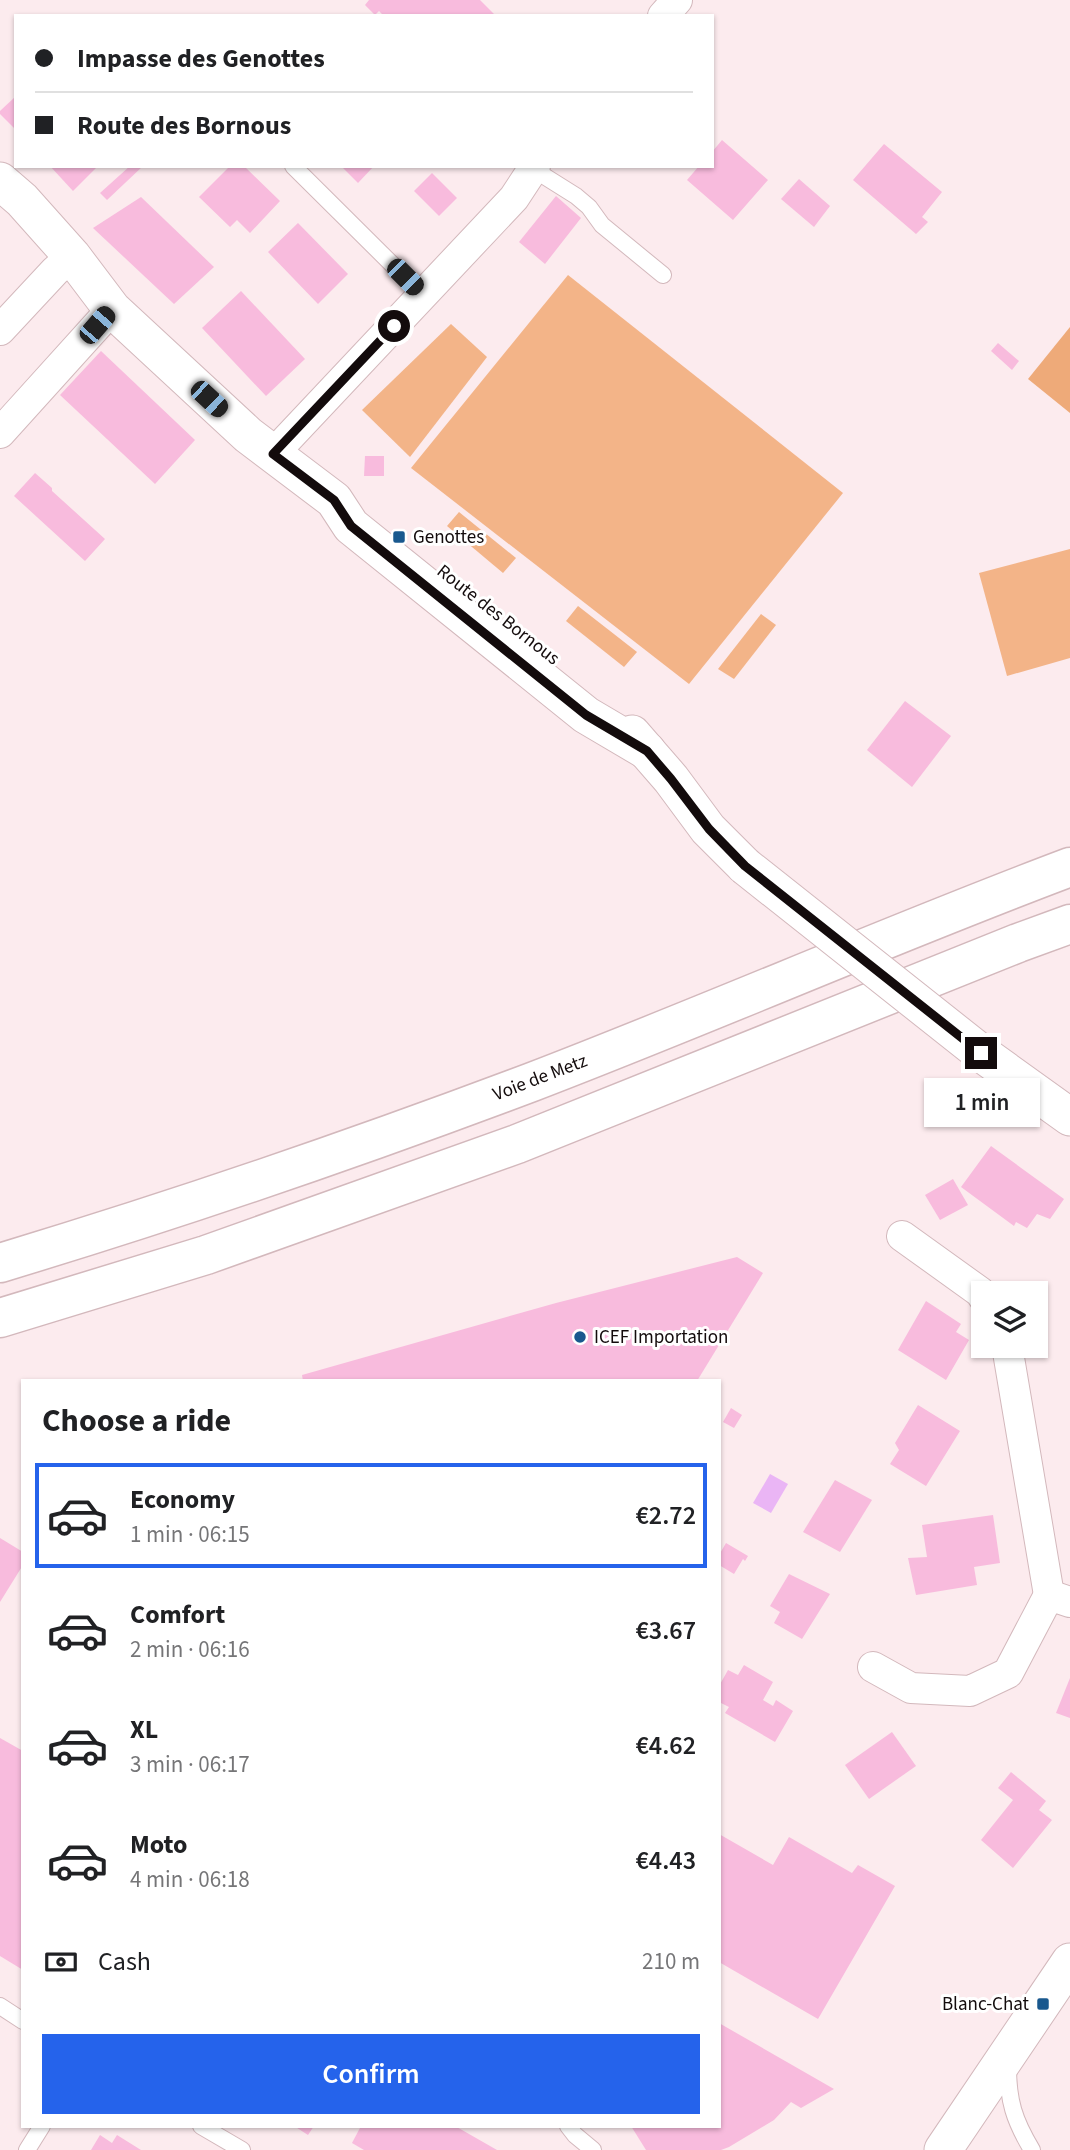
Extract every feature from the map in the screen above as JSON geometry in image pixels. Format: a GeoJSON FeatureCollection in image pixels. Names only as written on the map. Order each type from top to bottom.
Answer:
{"type":"FeatureCollection","features":[{"type":"Feature","properties":{"kind":"highway","name":"Voie de Metz"},"geometry":{"type":"LineString","coordinates":[[0,1264],[98,1234],[445,1114],[547,1076],[974,903],[1070,867]]}},
{"type":"Feature","properties":{"kind":"highway"},"geometry":{"type":"LineString","coordinates":[[0,1318],[206,1255],[505,1149],[1070,924]]}},
{"type":"Feature","properties":{"kind":"street"},"geometry":{"type":"LineString","coordinates":[[273,454],[514,198],[534,168]]}},
{"type":"Feature","properties":{"kind":"street","name":"Route des Bornous"},"geometry":{"type":"LineString","coordinates":[[0,181],[22,200],[72,256],[112,309],[248,435],[334,500],[351,526],[586,715],[647,751],[709,829],[745,866],[981,1053],[1070,1117]]}},
{"type":"Feature","properties":{"kind":"street"},"geometry":{"type":"LineString","coordinates":[[0,330],[72,256]]}},
{"type":"Feature","properties":{"kind":"street"},"geometry":{"type":"LineString","coordinates":[[0,433],[112,309]]}},
{"type":"Feature","properties":{"kind":"street"},"geometry":{"type":"LineString","coordinates":[[902,1236],[971,1286]]}},
{"type":"Feature","properties":{"kind":"street"},"geometry":{"type":"LineString","coordinates":[[873,1667],[911,1688],[970,1691],[1009,1673],[1060,1598],[1010,1358]]}},
{"type":"Feature","properties":{"kind":"street"},"geometry":{"type":"LineString","coordinates":[[943,2150],[1070,1962]]}},
{"type":"Feature","properties":{"kind":"lane"},"geometry":{"type":"LineString","coordinates":[[295,168],[423,295]]}},
{"type":"Feature","properties":{"kind":"lane"},"geometry":{"type":"LineString","coordinates":[[534,168],[576,196],[589,207],[602,225],[663,275]]}},
{"type":"Feature","properties":{"kind":"lane"},"geometry":{"type":"LineString","coordinates":[[0,2006],[21,2020]]}},
{"type":"Feature","properties":{"kind":"lane"},"geometry":{"type":"LineString","coordinates":[[1008,2057],[1008,2093],[1016,2120],[1031,2150]]}},
{"type":"Feature","properties":{"kind":"lane"},"geometry":{"type":"LineString","coordinates":[[27,2150],[41,2128]]}},
{"type":"Feature","properties":{"kind":"lane"},"geometry":{"type":"LineString","coordinates":[[204,2128],[242,2150]]}},
{"type":"Feature","properties":{"kind":"lane"},"geometry":{"type":"LineString","coordinates":[[569,2128],[593,2150]]}},
{"type":"Feature","properties":{"kind":"shaded area"},"geometry":{"type":"Polygon","coordinates":[[[568,275],[843,493],[689,684],[411,468],[568,275]]]}},
{"type":"Feature","properties":{"kind":"shaded area"},"geometry":{"type":"Polygon","coordinates":[[[451,324],[487,357],[410,457],[362,410],[451,324]]]}},
{"type":"Feature","properties":{"kind":"shaded area"},"geometry":{"type":"Polygon","coordinates":[[[1070,327],[1070,413],[1028,379],[1070,327]]]}},
{"type":"Feature","properties":{"kind":"shaded area"},"geometry":{"type":"Polygon","coordinates":[[[459,512],[516,558],[503,573],[447,526],[459,512]]]}},
{"type":"Feature","properties":{"kind":"shaded area"},"geometry":{"type":"Polygon","coordinates":[[[1070,549],[1070,658],[1007,676],[979,573],[1070,549]]]}},
{"type":"Feature","properties":{"kind":"shaded area"},"geometry":{"type":"Polygon","coordinates":[[[578,606],[637,652],[624,667],[566,621],[578,606]]]}},
{"type":"Feature","properties":{"kind":"shaded area"},"geometry":{"type":"Polygon","coordinates":[[[761,614],[776,625],[734,679],[718,669],[761,614]]]}},
{"type":"Feature","properties":{"kind":"shaded area"},"geometry":{"type":"Polygon","coordinates":[[[770,1474],[788,1484],[771,1513],[753,1503],[770,1474]]]}},
{"type":"Feature","properties":{"kind":"building"},"geometry":{"type":"Polygon","coordinates":[[[369,0],[480,0],[494,14],[382,14],[379,11],[374,14],[365,5],[369,0]]]}},
{"type":"Feature","properties":{"kind":"building"},"geometry":{"type":"Polygon","coordinates":[[[14,98],[14,128],[0,114],[14,98]]]}},
{"type":"Feature","properties":{"kind":"building"},"geometry":{"type":"Polygon","coordinates":[[[722,140],[768,180],[733,220],[687,180],[697,168],[714,168],[714,150],[722,140]]]}},
{"type":"Feature","properties":{"kind":"building"},"geometry":{"type":"Polygon","coordinates":[[[884,144],[942,192],[922,217],[928,222],[916,234],[853,180],[884,144]]]}},
{"type":"Feature","properties":{"kind":"building"},"geometry":{"type":"Polygon","coordinates":[[[52,168],[96,168],[73,191],[52,168]]]}},
{"type":"Feature","properties":{"kind":"building"},"geometry":{"type":"Polygon","coordinates":[[[128,168],[141,168],[107,200],[100,193],[128,168]]]}},
{"type":"Feature","properties":{"kind":"building"},"geometry":{"type":"Polygon","coordinates":[[[228,168],[246,168],[280,201],[250,233],[237,220],[230,227],[199,197],[228,168]]]}},
{"type":"Feature","properties":{"kind":"building"},"geometry":{"type":"Polygon","coordinates":[[[343,168],[372,168],[358,183],[343,168]]]}},
{"type":"Feature","properties":{"kind":"building"},"geometry":{"type":"Polygon","coordinates":[[[432,173],[457,198],[439,216],[414,191],[432,173]]]}},
{"type":"Feature","properties":{"kind":"building"},"geometry":{"type":"Polygon","coordinates":[[[799,179],[830,206],[814,227],[781,199],[799,179]]]}},
{"type":"Feature","properties":{"kind":"building"},"geometry":{"type":"Polygon","coordinates":[[[556,196],[581,218],[545,264],[519,242],[556,196]]]}},
{"type":"Feature","properties":{"kind":"building"},"geometry":{"type":"Polygon","coordinates":[[[141,197],[214,267],[174,304],[93,228],[141,197]]]}},
{"type":"Feature","properties":{"kind":"building"},"geometry":{"type":"Polygon","coordinates":[[[298,223],[348,274],[318,304],[268,252],[298,223]]]}},
{"type":"Feature","properties":{"kind":"building"},"geometry":{"type":"Polygon","coordinates":[[[241,291],[305,359],[266,396],[202,328],[241,291]]]}},
{"type":"Feature","properties":{"kind":"building"},"geometry":{"type":"Polygon","coordinates":[[[998,343],[1019,361],[1012,370],[991,351],[998,343]]]}},
{"type":"Feature","properties":{"kind":"building"},"geometry":{"type":"Polygon","coordinates":[[[101,351],[195,440],[155,484],[60,395],[101,351]]]}},
{"type":"Feature","properties":{"kind":"building"},"geometry":{"type":"Polygon","coordinates":[[[365,456],[384,456],[384,476],[364,476],[365,456]]]}},
{"type":"Feature","properties":{"kind":"building"},"geometry":{"type":"Polygon","coordinates":[[[35,473],[105,539],[85,561],[14,496],[35,473]]]}},
{"type":"Feature","properties":{"kind":"building"},"geometry":{"type":"Polygon","coordinates":[[[905,701],[951,736],[912,787],[867,750],[905,701]]]}},
{"type":"Feature","properties":{"kind":"building"},"geometry":{"type":"Polygon","coordinates":[[[991,1146],[1064,1199],[1050,1219],[1037,1214],[1027,1228],[1016,1222],[1014,1226],[961,1187],[991,1146]]]}},
{"type":"Feature","properties":{"kind":"building"},"geometry":{"type":"Polygon","coordinates":[[[953,1179],[968,1205],[940,1220],[925,1195],[953,1179]]]}},
{"type":"Feature","properties":{"kind":"building","name":"ICEF Importation"},"geometry":{"type":"Polygon","coordinates":[[[737,1257],[763,1273],[698,1379],[303,1379],[302,1375],[556,1303],[737,1257]]]}},
{"type":"Feature","properties":{"kind":"building"},"geometry":{"type":"Polygon","coordinates":[[[926,1301],[961,1324],[956,1332],[969,1340],[946,1380],[898,1350],[926,1301]]]}},
{"type":"Feature","properties":{"kind":"building"},"geometry":{"type":"Polygon","coordinates":[[[918,1405],[960,1431],[926,1486],[890,1464],[899,1450],[895,1443],[918,1405]]]}},
{"type":"Feature","properties":{"kind":"building"},"geometry":{"type":"Polygon","coordinates":[[[731,1408],[742,1415],[734,1428],[723,1422],[731,1408]]]}},
{"type":"Feature","properties":{"kind":"building"},"geometry":{"type":"Polygon","coordinates":[[[835,1480],[872,1500],[840,1552],[803,1532],[835,1480]]]}},
{"type":"Feature","properties":{"kind":"building"},"geometry":{"type":"Polygon","coordinates":[[[993,1515],[1000,1563],[974,1567],[977,1585],[916,1595],[908,1558],[927,1557],[922,1525],[993,1515]]]}},
{"type":"Feature","properties":{"kind":"building"},"geometry":{"type":"Polygon","coordinates":[[[0,1538],[21,1551],[21,1568],[0,1602],[0,1538]]]}},
{"type":"Feature","properties":{"kind":"building"},"geometry":{"type":"Polygon","coordinates":[[[726,1543],[748,1556],[745,1561],[743,1559],[734,1574],[721,1566],[721,1552],[726,1543]]]}},
{"type":"Feature","properties":{"kind":"building"},"geometry":{"type":"Polygon","coordinates":[[[789,1574],[830,1594],[802,1639],[774,1623],[780,1612],[770,1606],[789,1574]]]}},
{"type":"Feature","properties":{"kind":"building"},"geometry":{"type":"Polygon","coordinates":[[[744,1665],[773,1682],[763,1700],[773,1706],[776,1700],[793,1711],[775,1742],[725,1713],[729,1707],[721,1703],[721,1682],[728,1670],[738,1675],[744,1665]]]}},
{"type":"Feature","properties":{"kind":"building"},"geometry":{"type":"Polygon","coordinates":[[[1070,1678],[1070,1718],[1056,1713],[1070,1678]]]}},
{"type":"Feature","properties":{"kind":"building"},"geometry":{"type":"Polygon","coordinates":[[[892,1732],[916,1766],[869,1799],[845,1765],[892,1732]]]}},
{"type":"Feature","properties":{"kind":"building"},"geometry":{"type":"Polygon","coordinates":[[[0,1738],[21,1750],[21,1969],[0,1956],[0,1738]]]}},
{"type":"Feature","properties":{"kind":"building"},"geometry":{"type":"Polygon","coordinates":[[[1011,1772],[1046,1801],[1039,1810],[1052,1820],[1013,1868],[981,1840],[1013,1800],[998,1788],[1011,1772]]]}},
{"type":"Feature","properties":{"kind":"building"},"geometry":{"type":"Polygon","coordinates":[[[721,1835],[773,1865],[789,1837],[852,1873],[858,1865],[895,1886],[818,2019],[721,1963],[721,1835]]]}},
{"type":"Feature","properties":{"kind":"building"},"geometry":{"type":"Polygon","coordinates":[[[721,2024],[834,2089],[801,2108],[791,2102],[774,2120],[721,2150],[646,2150],[632,2128],[721,2128],[721,2024]]]}},
{"type":"Feature","properties":{"kind":"building"},"geometry":{"type":"Polygon","coordinates":[[[297,2128],[313,2128],[308,2135],[297,2128]]]}},
{"type":"Feature","properties":{"kind":"building"},"geometry":{"type":"Polygon","coordinates":[[[360,2128],[458,2128],[497,2150],[364,2150],[352,2143],[360,2128]]]}},
{"type":"Feature","properties":{"kind":"building"},"geometry":{"type":"Polygon","coordinates":[[[100,2135],[112,2143],[117,2135],[141,2150],[91,2150],[100,2135]]]}},
{"type":"Feature","properties":{"kind":"place","name":"Genottes"},"geometry":{"type":"Point","coordinates":[399,537]}},
{"type":"Feature","properties":{"kind":"place","name":"ICEF Importation"},"geometry":{"type":"Point","coordinates":[580,1337]}},
{"type":"Feature","properties":{"kind":"place","name":"Blanc-Chat"},"geometry":{"type":"Point","coordinates":[1043,2004]}},
{"type":"Feature","properties":{"kind":"route"},"geometry":{"type":"LineString","coordinates":[[394,326],[273,454],[334,500],[351,526],[586,715],[647,751],[722,845],[745,866],[981,1053]]}}]}
